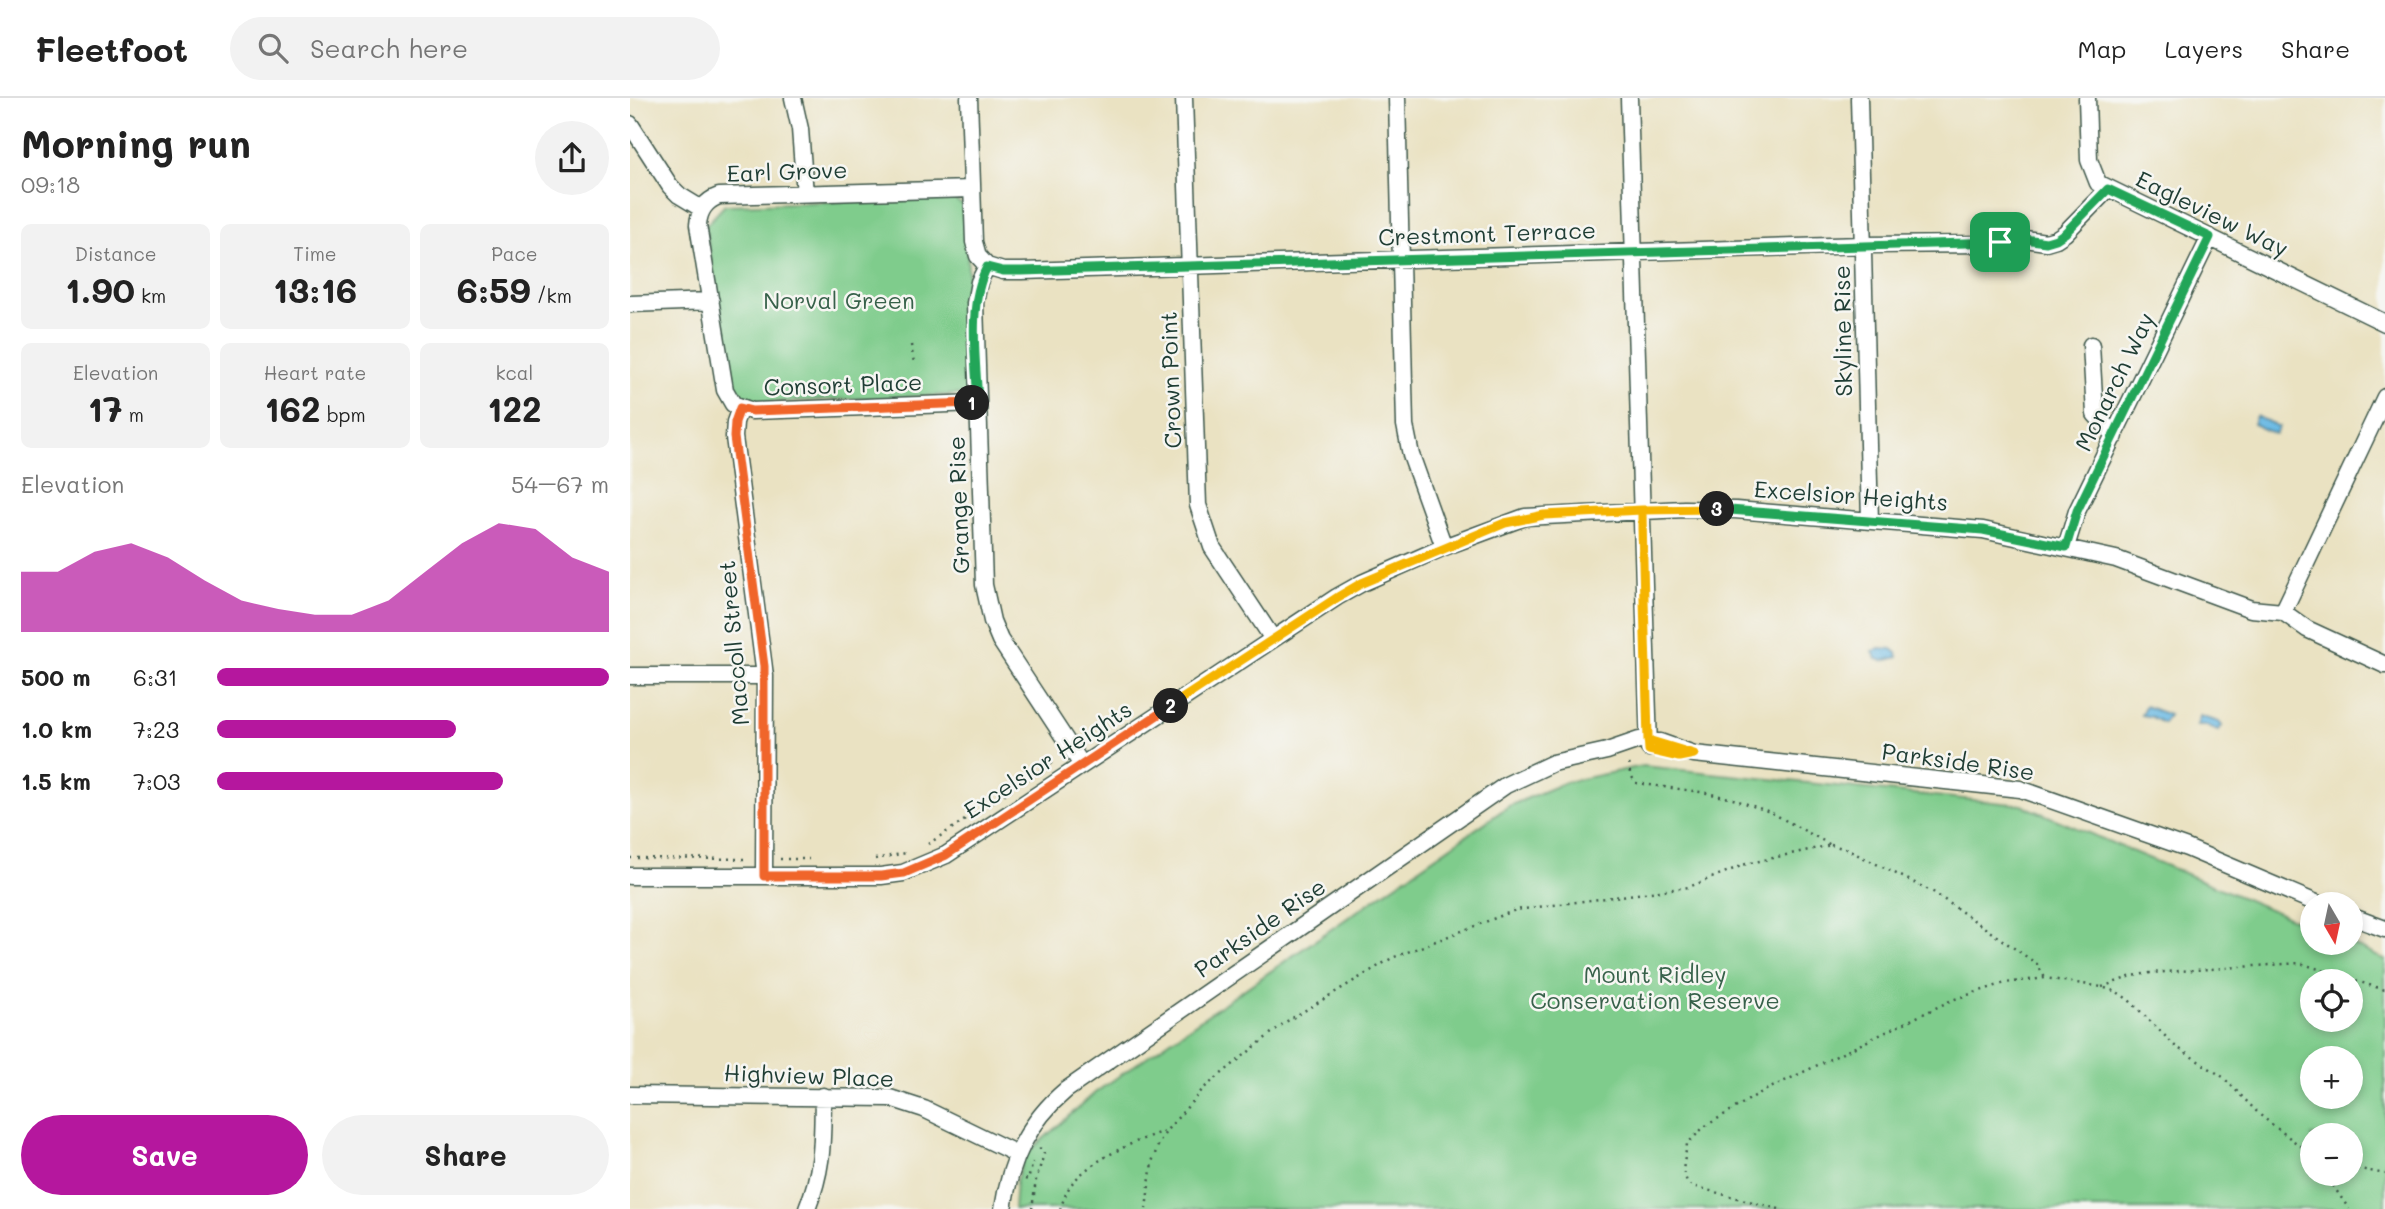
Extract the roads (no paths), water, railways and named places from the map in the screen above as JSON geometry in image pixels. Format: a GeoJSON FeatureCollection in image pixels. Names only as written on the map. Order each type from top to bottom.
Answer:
{"type":"FeatureCollection","features":[{"type":"Feature","properties":{"kind":"street"},"geometry":{"type":"LineString","coordinates":[[793,98],[800,129],[805,194]]}},
{"type":"Feature","properties":{"kind":"street"},"geometry":{"type":"LineString","coordinates":[[969,98],[976,250],[987,267]]}},
{"type":"Feature","properties":{"kind":"street","name":"Crown Point"},"geometry":{"type":"LineString","coordinates":[[1184,98],[1198,505],[1212,547],[1273,639]]}},
{"type":"Feature","properties":{"kind":"street"},"geometry":{"type":"LineString","coordinates":[[1397,98],[1406,433],[1411,455],[1444,547]]}},
{"type":"Feature","properties":{"kind":"street"},"geometry":{"type":"LineString","coordinates":[[1629,98],[1649,745]]}},
{"type":"Feature","properties":{"kind":"street","name":"Skyline Rise"},"geometry":{"type":"LineString","coordinates":[[1858,98],[1870,521]]}},
{"type":"Feature","properties":{"kind":"street","name":"Eagleview Way"},"geometry":{"type":"LineString","coordinates":[[2087,98],[2091,169],[2098,183],[2385,323]]}},
{"type":"Feature","properties":{"kind":"street"},"geometry":{"type":"LineString","coordinates":[[630,124],[670,186],[702,209]]}},
{"type":"Feature","properties":{"kind":"street","name":"Earl Grove"},"geometry":{"type":"LineString","coordinates":[[711,301],[698,225],[702,209],[713,198],[972,189]]}},
{"type":"Feature","properties":{"kind":"street","name":"Crestmont Terrace"},"geometry":{"type":"LineString","coordinates":[[987,267],[1003,271],[1972,242],[1989,244],[2018,238],[2046,242],[2065,233],[2108,189]]}},
{"type":"Feature","properties":{"kind":"street","name":"Monarch Way"},"geometry":{"type":"LineString","coordinates":[[2066,547],[2077,511],[2210,237]]}},
{"type":"Feature","properties":{"kind":"street","name":"Grange Rise"},"geometry":{"type":"LineString","coordinates":[[987,267],[979,282],[975,303],[984,584],[992,621],[1010,657],[1082,765]]}},
{"type":"Feature","properties":{"kind":"street"},"geometry":{"type":"LineString","coordinates":[[630,304],[711,301]]}},
{"type":"Feature","properties":{"kind":"street","name":"Consort Place"},"geometry":{"type":"LineString","coordinates":[[711,301],[727,395],[733,404],[740,408],[752,411],[978,403]]}},
{"type":"Feature","properties":{"kind":"street"},"geometry":{"type":"LineString","coordinates":[[2091,345],[2095,414],[2115,436]]}},
{"type":"Feature","properties":{"kind":"street"},"geometry":{"type":"LineString","coordinates":[[2283,612],[2385,397]]}},
{"type":"Feature","properties":{"kind":"street","name":"Maccoll Street"},"geometry":{"type":"LineString","coordinates":[[740,408],[734,437],[765,676],[764,876]]}},
{"type":"Feature","properties":{"kind":"street","name":"Excelsior Heights"},"geometry":{"type":"LineString","coordinates":[[630,876],[881,876],[924,866],[946,855],[1362,583],[1444,547],[1525,517],[1716,509],[1983,530],[2116,559],[2251,609],[2283,612],[2307,629],[2385,665]]}},
{"type":"Feature","properties":{"kind":"street"},"geometry":{"type":"LineString","coordinates":[[630,676],[765,676]]}},
{"type":"Feature","properties":{"kind":"street","name":"Parkside Rise"},"geometry":{"type":"LineString","coordinates":[[1003,1209],[1010,1175],[1025,1156],[1028,1132],[1039,1116],[1066,1090],[1506,785],[1553,763],[1628,743],[1649,745],[1679,757],[1694,754],[2021,789],[2187,848],[2300,896]]}},
{"type":"Feature","properties":{"kind":"street","name":"Parkside Rise"},"geometry":{"type":"LineString","coordinates":[[1606,751],[1628,752],[1649,745]]}},
{"type":"Feature","properties":{"kind":"street"},"geometry":{"type":"LineString","coordinates":[[2363,919],[2384,924]]}},
{"type":"Feature","properties":{"kind":"street","name":"Highview Place"},"geometry":{"type":"LineString","coordinates":[[630,1095],[867,1096],[904,1101],[1025,1156]]}},
{"type":"Feature","properties":{"kind":"street"},"geometry":{"type":"LineString","coordinates":[[807,1209],[818,1180],[822,1158],[822,1096]]}},
{"type":"Feature","properties":{"kind":"water"},"geometry":{"type":"Polygon","coordinates":[[[2256,416],[2279,427],[2275,434],[2253,424],[2256,416]]]}},
{"type":"Feature","properties":{"kind":"water"},"geometry":{"type":"Polygon","coordinates":[[[1879,648],[1892,649],[1898,657],[1883,661],[1877,659],[1873,652],[1879,648]]]}},
{"type":"Feature","properties":{"kind":"water"},"geometry":{"type":"Polygon","coordinates":[[[2145,706],[2169,715],[2163,723],[2141,715],[2145,706]]]}},
{"type":"Feature","properties":{"kind":"water"},"geometry":{"type":"Polygon","coordinates":[[[2200,716],[2219,722],[2222,726],[2218,731],[2207,726],[2197,726],[2200,716]]]}},
{"type":"Feature","properties":{"kind":"park label","name":"Norval Green"},"geometry":{"type":"Point","coordinates":[839,301]}},
{"type":"Feature","properties":{"kind":"park label","name":"Mount Ridley Conservation Reserve"},"geometry":{"type":"Point","coordinates":[1655,988]}}]}
